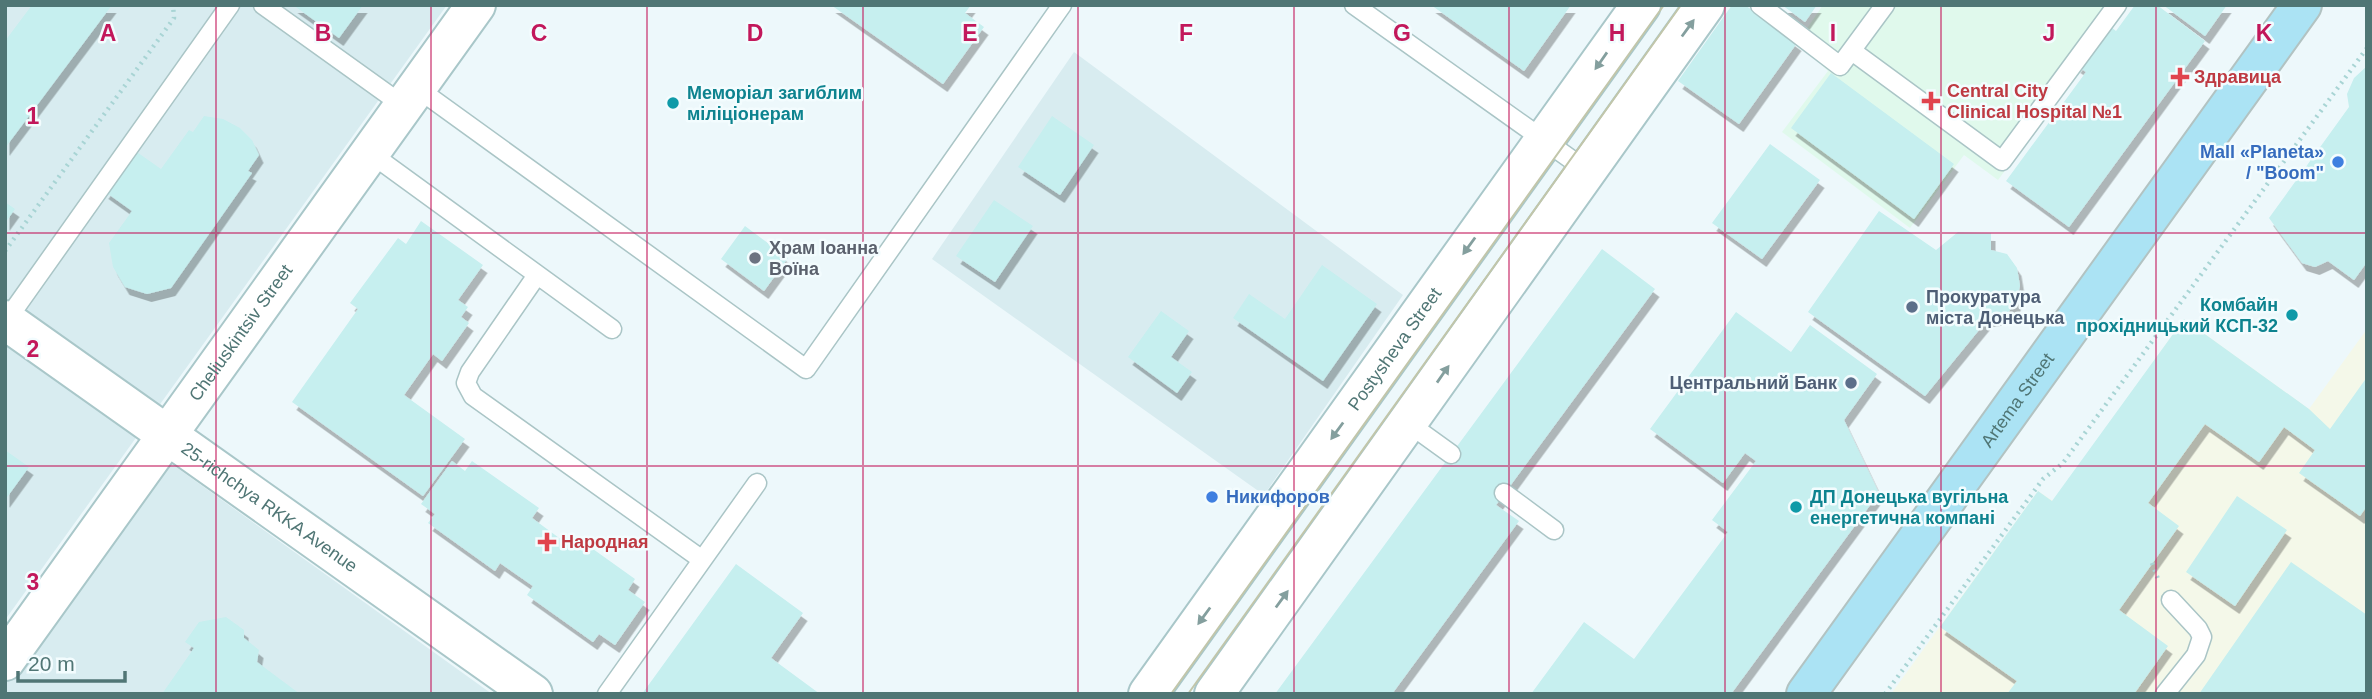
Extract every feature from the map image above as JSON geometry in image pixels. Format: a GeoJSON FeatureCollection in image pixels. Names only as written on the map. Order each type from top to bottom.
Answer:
{"type":"FeatureCollection","features":[{"type":"Feature","properties":{"kind":"main road","name":"Artema Street"},"geometry":{"type":"LineString","coordinates":[[1807,694],[2302,5]]}},
{"type":"Feature","properties":{"kind":"street","name":"Cheliuskintsiv Street"},"geometry":{"type":"LineString","coordinates":[[5,661],[476,5]]}},
{"type":"Feature","properties":{"kind":"street","name":"Postysheva Street"},"geometry":{"type":"LineString","coordinates":[[1148,694],[1641,5]]}},
{"type":"Feature","properties":{"kind":"street"},"geometry":{"type":"LineString","coordinates":[[1214,694],[1705,5]]}},
{"type":"Feature","properties":{"kind":"street","name":"25-richchya RKKA Avenue"},"geometry":{"type":"LineString","coordinates":[[6,321],[533,694]]}},
{"type":"Feature","properties":{"kind":"lane"},"geometry":{"type":"LineString","coordinates":[[6,321],[230,5]]}},
{"type":"Feature","properties":{"kind":"lane"},"geometry":{"type":"LineString","coordinates":[[263,5],[410,97],[806,369],[1062,5]]}},
{"type":"Feature","properties":{"kind":"lane"},"geometry":{"type":"LineString","coordinates":[[1353,5],[1546,139],[1586,170]]}},
{"type":"Feature","properties":{"kind":"lane"},"geometry":{"type":"LineString","coordinates":[[1760,5],[1840,66],[1885,5]]}},
{"type":"Feature","properties":{"kind":"lane"},"geometry":{"type":"LineString","coordinates":[[1852,51],[2002,161],[2117,5]]}},
{"type":"Feature","properties":{"kind":"lane"},"geometry":{"type":"LineString","coordinates":[[370,153],[612,329]]}},
{"type":"Feature","properties":{"kind":"lane"},"geometry":{"type":"LineString","coordinates":[[537,275],[470,372],[466,383],[473,396],[701,559]]}},
{"type":"Feature","properties":{"kind":"lane"},"geometry":{"type":"LineString","coordinates":[[1408,424],[1451,454]]}},
{"type":"Feature","properties":{"kind":"lane"},"geometry":{"type":"LineString","coordinates":[[607,694],[757,484]]}},
{"type":"Feature","properties":{"kind":"lane"},"geometry":{"type":"LineString","coordinates":[[1504,493],[1554,530]]}},
{"type":"Feature","properties":{"kind":"lane"},"geometry":{"type":"LineString","coordinates":[[2165,694],[2196,655],[2202,637],[2171,600]]}},
{"type":"Feature","properties":{"kind":"path"},"geometry":{"type":"LineString","coordinates":[[5,251],[174,18],[173,5]]}},
{"type":"Feature","properties":{"kind":"path"},"geometry":{"type":"LineString","coordinates":[[1885,694],[2043,479],[2063,463],[2367,48]]}},
{"type":"Feature","properties":{"kind":"shaded area"},"geometry":{"type":"Polygon","coordinates":[[[5,5],[447,5],[5,620],[5,5]]]}},
{"type":"Feature","properties":{"kind":"shaded area","name":"Central City Clinical Hospital №1"},"geometry":{"type":"Polygon","coordinates":[[[1823,5],[2128,5],[1998,180],[1964,155],[1910,228],[1782,132],[1828,71],[1797,43],[1823,5]]]}},
{"type":"Feature","properties":{"kind":"shaded area"},"geometry":{"type":"Polygon","coordinates":[[[1074,52],[1403,295],[1264,495],[932,259],[1074,52]]]}},
{"type":"Feature","properties":{"kind":"shaded area"},"geometry":{"type":"Polygon","coordinates":[[[2184,319],[2309,409],[2367,329],[2367,694],[1891,694],[2038,491],[2053,501],[2184,319]]]}},
{"type":"Feature","properties":{"kind":"shaded area"},"geometry":{"type":"Polygon","coordinates":[[[162,457],[492,694],[5,694],[5,677],[162,457]]]}},
{"type":"Feature","properties":{"kind":"building"},"geometry":{"type":"Polygon","coordinates":[[[32,5],[112,5],[5,148],[5,41],[32,5]]]}},
{"type":"Feature","properties":{"kind":"building"},"geometry":{"type":"Polygon","coordinates":[[[293,5],[363,5],[339,38],[293,5]]]}},
{"type":"Feature","properties":{"kind":"building"},"geometry":{"type":"Polygon","coordinates":[[[831,5],[971,5],[965,13],[984,27],[943,84],[831,5]]]}},
{"type":"Feature","properties":{"kind":"building"},"geometry":{"type":"Polygon","coordinates":[[[1431,5],[1571,5],[1524,71],[1431,5]]]}},
{"type":"Feature","properties":{"kind":"building"},"geometry":{"type":"Polygon","coordinates":[[[1732,5],[1745,5],[1797,43],[1739,124],[1678,81],[1732,5]]]}},
{"type":"Feature","properties":{"kind":"building"},"geometry":{"type":"Polygon","coordinates":[[[1782,5],[1817,5],[1805,22],[1782,5]]]}},
{"type":"Feature","properties":{"kind":"building"},"geometry":{"type":"Polygon","coordinates":[[[2135,5],[2157,5],[2205,41],[2069,227],[2006,181],[2086,72],[2076,65],[2107,24],[2116,31],[2135,5]]]}},
{"type":"Feature","properties":{"kind":"building"},"geometry":{"type":"Polygon","coordinates":[[[2163,5],[2227,5],[2205,36],[2163,5]]]}},
{"type":"Feature","properties":{"kind":"building","name":"Mall «Planeta» / \"Boom\""},"geometry":{"type":"Polygon","coordinates":[[[2367,66],[2367,262],[2354,280],[2328,261],[2315,267],[2302,263],[2269,218],[2349,107],[2347,94],[2354,78],[2367,66]]]}},
{"type":"Feature","properties":{"kind":"building"},"geometry":{"type":"Polygon","coordinates":[[[1831,73],[1954,164],[1914,219],[1791,128],[1831,73]]]}},
{"type":"Feature","properties":{"kind":"building"},"geometry":{"type":"Polygon","coordinates":[[[204,116],[223,119],[240,128],[252,140],[259,155],[248,171],[252,173],[171,288],[147,294],[125,287],[113,267],[109,243],[132,211],[104,191],[134,150],[161,169],[189,130],[193,132],[204,116]]]}},
{"type":"Feature","properties":{"kind":"building"},"geometry":{"type":"Polygon","coordinates":[[[1052,116],[1094,145],[1060,195],[1018,167],[1052,116]]]}},
{"type":"Feature","properties":{"kind":"building"},"geometry":{"type":"Polygon","coordinates":[[[1770,144],[1820,180],[1762,259],[1712,223],[1770,144]]]}},
{"type":"Feature","properties":{"kind":"building"},"geometry":{"type":"Polygon","coordinates":[[[994,200],[1033,226],[995,282],[956,256],[994,200]]]}},
{"type":"Feature","properties":{"kind":"building"},"geometry":{"type":"Polygon","coordinates":[[[5,202],[15,209],[5,223],[5,202]]]}},
{"type":"Feature","properties":{"kind":"building","name":"Прокуратура міста Донецька"},"geometry":{"type":"Polygon","coordinates":[[[1879,211],[1936,250],[1958,232],[1991,233],[1991,250],[2007,254],[2017,268],[2020,286],[2016,303],[2004,317],[1988,319],[1925,396],[1808,312],[1879,211]]]}},
{"type":"Feature","properties":{"kind":"building"},"geometry":{"type":"Polygon","coordinates":[[[421,221],[483,265],[458,300],[468,307],[461,317],[469,323],[442,361],[433,354],[404,395],[465,439],[423,496],[292,402],[358,309],[350,303],[398,238],[406,244],[421,221]]]}},
{"type":"Feature","properties":{"kind":"building","name":"Храм Іоанна Воїна"},"geometry":{"type":"Polygon","coordinates":[[[745,226],[788,258],[764,291],[721,259],[745,226]]]}},
{"type":"Feature","properties":{"kind":"building"},"geometry":{"type":"Polygon","coordinates":[[[1602,249],[1655,289],[1496,505],[1519,521],[1392,694],[1275,694],[1602,249]]]}},
{"type":"Feature","properties":{"kind":"building"},"geometry":{"type":"Polygon","coordinates":[[[1322,265],[1377,304],[1323,381],[1233,318],[1249,294],[1285,319],[1322,265]]]}},
{"type":"Feature","properties":{"kind":"building"},"geometry":{"type":"Polygon","coordinates":[[[1161,311],[1189,331],[1171,357],[1192,372],[1177,393],[1128,357],[1161,311]]]}},
{"type":"Feature","properties":{"kind":"building","name":"ДП Донецька вугільна енергетична компані"},"geometry":{"type":"Polygon","coordinates":[[[1736,312],[1791,352],[1810,325],[1877,374],[1844,420],[1879,493],[1731,694],[1531,694],[1584,622],[1634,659],[1728,532],[1712,520],[1756,461],[1745,453],[1723,483],[1650,429],[1736,312]]]}},
{"type":"Feature","properties":{"kind":"building"},"geometry":{"type":"Polygon","coordinates":[[[2184,319],[2309,409],[2330,429],[2367,377],[2367,506],[2360,516],[2299,473],[2315,450],[2284,427],[2259,462],[2205,424],[2148,503],[2179,526],[2119,610],[2168,646],[2134,694],[2007,694],[2017,681],[1940,627],[2038,491],[2052,501],[2184,319]]]}},
{"type":"Feature","properties":{"kind":"building"},"geometry":{"type":"Polygon","coordinates":[[[5,450],[29,467],[5,500],[5,450]]]}},
{"type":"Feature","properties":{"kind":"building"},"geometry":{"type":"Polygon","coordinates":[[[452,461],[465,471],[472,461],[539,508],[532,518],[566,543],[572,534],[635,579],[628,590],[645,602],[615,645],[599,634],[593,642],[527,595],[533,586],[500,563],[495,571],[428,523],[435,514],[421,504],[452,461]]]}},
{"type":"Feature","properties":{"kind":"building"},"geometry":{"type":"Polygon","coordinates":[[[2237,496],[2287,530],[2235,606],[2186,572],[2237,496]]]}},
{"type":"Feature","properties":{"kind":"building"},"geometry":{"type":"Polygon","coordinates":[[[2291,562],[2367,615],[2367,694],[2199,694],[2291,562]]]}},
{"type":"Feature","properties":{"kind":"building"},"geometry":{"type":"Polygon","coordinates":[[[736,564],[803,613],[771,658],[820,694],[642,694],[736,564]]]}},
{"type":"Feature","properties":{"kind":"building"},"geometry":{"type":"Polygon","coordinates":[[[226,617],[244,630],[244,638],[259,650],[257,662],[300,694],[162,694],[194,648],[185,642],[199,622],[226,617]]]}},
{"type":"Feature","properties":{"kind":"tram line"},"geometry":{"type":"LineString","coordinates":[[1171,694],[1664,5]]}},
{"type":"Feature","properties":{"kind":"tram line"},"geometry":{"type":"LineString","coordinates":[[1188,694],[1681,5]]}},
{"type":"Feature","properties":{"kind":"place","name":"Здравица"},"geometry":{"type":"Point","coordinates":[2180,77]}},
{"type":"Feature","properties":{"kind":"place","name":"Central City Clinical Hospital №1"},"geometry":{"type":"Point","coordinates":[1931,101]}},
{"type":"Feature","properties":{"kind":"place","name":"Меморіал загиблим міліціонерам"},"geometry":{"type":"Point","coordinates":[673,103]}},
{"type":"Feature","properties":{"kind":"place","name":"Mall «Planeta» / \"Boom\""},"geometry":{"type":"Point","coordinates":[2338,162]}},
{"type":"Feature","properties":{"kind":"place","name":"Храм Іоанна Воїна"},"geometry":{"type":"Point","coordinates":[755,258]}},
{"type":"Feature","properties":{"kind":"place","name":"Прокуратура міста Донецька"},"geometry":{"type":"Point","coordinates":[1912,307]}},
{"type":"Feature","properties":{"kind":"place","name":"Комбайн прохідницький КСП-32"},"geometry":{"type":"Point","coordinates":[2292,315]}},
{"type":"Feature","properties":{"kind":"place","name":"Центральний Банк"},"geometry":{"type":"Point","coordinates":[1851,383]}},
{"type":"Feature","properties":{"kind":"place","name":"Никифоров"},"geometry":{"type":"Point","coordinates":[1212,497]}},
{"type":"Feature","properties":{"kind":"place","name":"ДП Донецька вугільна енергетична компані"},"geometry":{"type":"Point","coordinates":[1796,507]}},
{"type":"Feature","properties":{"kind":"place","name":"Народная"},"geometry":{"type":"Point","coordinates":[547,542]}}]}
